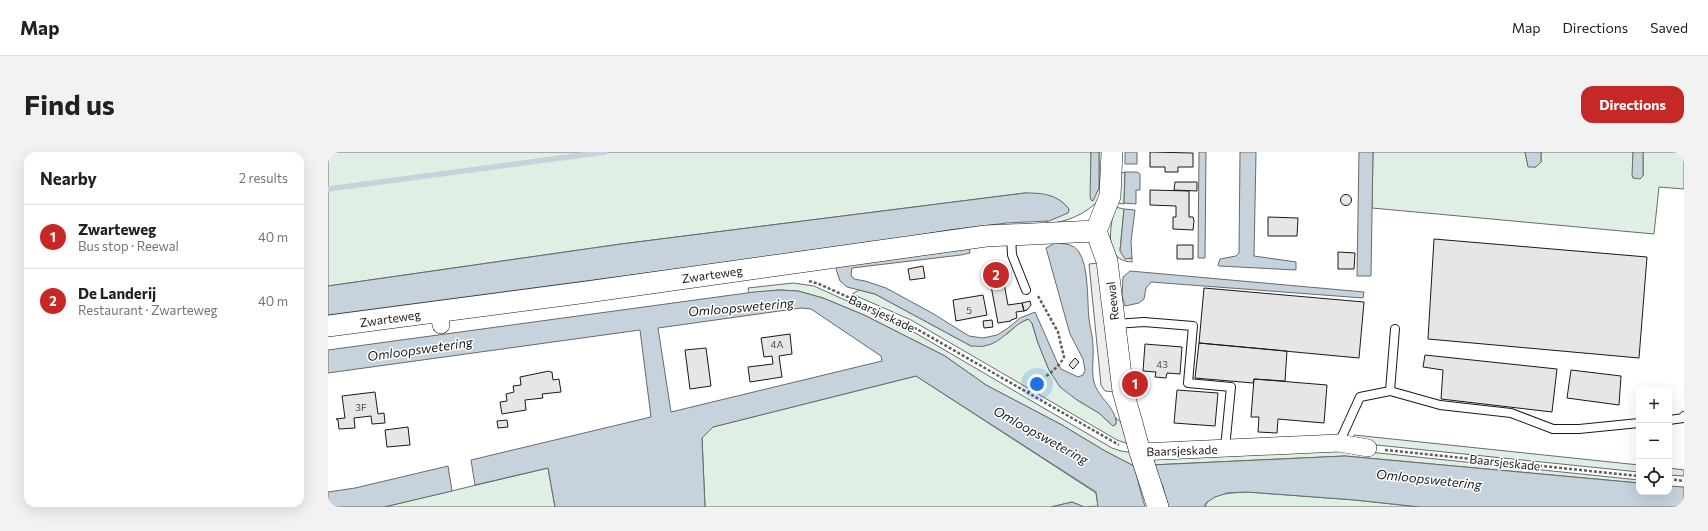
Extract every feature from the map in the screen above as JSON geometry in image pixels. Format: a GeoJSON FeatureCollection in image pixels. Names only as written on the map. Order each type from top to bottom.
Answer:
{"type":"FeatureCollection","features":[{"type":"Feature","properties":{"kind":"street"},"geometry":{"type":"LineString","coordinates":[[1096,230],[1110,196],[1112,152]]}},
{"type":"Feature","properties":{"kind":"street","name":"Zwarteweg"},"geometry":{"type":"LineString","coordinates":[[328,326],[440,318],[741,277],[986,236],[1096,230]]}},
{"type":"Feature","properties":{"kind":"street","name":"Reewal"},"geometry":{"type":"LineString","coordinates":[[1096,230],[1107,261],[1123,391],[1158,507]]}},
{"type":"Feature","properties":{"kind":"street","name":"Baarsjeskade"},"geometry":{"type":"LineString","coordinates":[[1143,458],[1225,448],[1339,444],[1368,448]]}},
{"type":"Feature","properties":{"kind":"lane"},"geometry":{"type":"LineString","coordinates":[[1011,234],[1012,255],[1026,290]]}},
{"type":"Feature","properties":{"kind":"lane"},"geometry":{"type":"LineString","coordinates":[[1114,324],[1144,322],[1193,326],[1188,383],[1231,387],[1225,448]]}},
{"type":"Feature","properties":{"kind":"lane"},"geometry":{"type":"LineString","coordinates":[[1390,391],[1395,328]]}},
{"type":"Feature","properties":{"kind":"lane"},"geometry":{"type":"LineString","coordinates":[[1339,444],[1360,397],[1390,391],[1440,405],[1511,413],[1554,429],[1579,429],[1636,423]]}},
{"type":"Feature","properties":{"kind":"lane"},"geometry":{"type":"LineString","coordinates":[[1672,420],[1684,418],[1684,416]]}},
{"type":"Feature","properties":{"kind":"path","name":"Baarsjeskade"},"geometry":{"type":"LineString","coordinates":[[807,281],[819,284],[908,324],[1115,444],[1143,458]]}},
{"type":"Feature","properties":{"kind":"path"},"geometry":{"type":"LineString","coordinates":[[1026,290],[1036,293],[1058,332],[1064,357],[1061,364],[1034,385],[1028,393]]}},
{"type":"Feature","properties":{"kind":"path","name":"Baarsjeskade"},"geometry":{"type":"LineString","coordinates":[[1368,448],[1636,476]]}},
{"type":"Feature","properties":{"kind":"path"},"geometry":{"type":"LineString","coordinates":[[1672,479],[1684,481]]}},
{"type":"Feature","properties":{"kind":"green space"},"geometry":{"type":"Polygon","coordinates":[[[328,152],[1091,152],[1091,200],[1099,188],[1099,152],[1104,152],[1100,199],[1082,213],[1069,219],[1054,223],[1047,224],[1047,221],[1068,212],[1069,209],[1060,200],[1055,198],[1025,193],[621,244],[328,286],[328,152]]]}},
{"type":"Feature","properties":{"kind":"green space"},"geometry":{"type":"Polygon","coordinates":[[[1373,152],[1525,152],[1528,166],[1536,167],[1541,162],[1541,152],[1633,152],[1633,178],[1643,176],[1643,152],[1684,152],[1684,189],[1659,187],[1654,234],[1372,208],[1373,152]]]}},
{"type":"Feature","properties":{"kind":"green space"},"geometry":{"type":"Polygon","coordinates":[[[1125,172],[1124,204],[1117,203],[1119,174],[1125,172]]]}},
{"type":"Feature","properties":{"kind":"green space"},"geometry":{"type":"Polygon","coordinates":[[[1115,207],[1124,209],[1120,251],[1130,259],[1132,258],[1132,262],[1123,260],[1116,256],[1113,249],[1111,242],[1111,224],[1115,207]]]}},
{"type":"Feature","properties":{"kind":"green space"},"geometry":{"type":"Polygon","coordinates":[[[793,283],[814,286],[907,328],[1112,448],[1134,453],[1134,466],[1105,451],[1062,425],[986,385],[945,356],[864,315],[823,298],[798,291],[779,290],[749,293],[748,288],[793,283]]]}},
{"type":"Feature","properties":{"kind":"green space"},"geometry":{"type":"Polygon","coordinates":[[[859,290],[875,294],[971,346],[1007,334],[1018,324],[1028,319],[1032,323],[1049,370],[1077,400],[1099,413],[1113,426],[1116,424],[1116,418],[1124,425],[1128,444],[1117,440],[911,320],[852,294],[859,290]]]}},
{"type":"Feature","properties":{"kind":"green space"},"geometry":{"type":"Polygon","coordinates":[[[916,376],[1096,493],[1098,506],[1084,507],[1072,502],[1051,507],[705,507],[702,438],[713,427],[916,376]]]}},
{"type":"Feature","properties":{"kind":"green space"},"geometry":{"type":"Polygon","coordinates":[[[1354,435],[1636,465],[1636,472],[1357,443],[1353,439],[1354,435]]]}},
{"type":"Feature","properties":{"kind":"green space"},"geometry":{"type":"Polygon","coordinates":[[[1340,449],[1636,480],[1636,483],[1345,456],[1151,465],[1149,458],[1340,449]]]}},
{"type":"Feature","properties":{"kind":"green space"},"geometry":{"type":"Polygon","coordinates":[[[548,468],[555,507],[384,507],[548,468]]]}},
{"type":"Feature","properties":{"kind":"green space"},"geometry":{"type":"Polygon","coordinates":[[[1672,468],[1684,470],[1684,476],[1672,475],[1672,468]]]}},
{"type":"Feature","properties":{"kind":"green space"},"geometry":{"type":"Polygon","coordinates":[[[1247,492],[1355,500],[1420,507],[1205,507],[1212,498],[1217,496],[1229,493],[1247,492]]]}},
{"type":"Feature","properties":{"kind":"shaded area"},"geometry":{"type":"Polygon","coordinates":[[[1099,263],[1115,392],[1105,391],[1101,385],[1089,264],[1099,263]]]}},
{"type":"Feature","properties":{"kind":"water"},"geometry":{"type":"Polygon","coordinates":[[[1091,152],[1099,152],[1099,188],[1093,201],[1091,200],[1090,196],[1091,152]]]}},
{"type":"Feature","properties":{"kind":"water"},"geometry":{"type":"Polygon","coordinates":[[[1125,152],[1137,152],[1137,164],[1125,164],[1125,152]]]}},
{"type":"Feature","properties":{"kind":"water"},"geometry":{"type":"Polygon","coordinates":[[[1199,152],[1206,152],[1205,258],[1198,258],[1199,152]]]}},
{"type":"Feature","properties":{"kind":"water"},"geometry":{"type":"Polygon","coordinates":[[[1240,152],[1256,152],[1254,256],[1296,262],[1296,270],[1218,265],[1220,259],[1236,256],[1239,253],[1240,152]]]}},
{"type":"Feature","properties":{"kind":"water"},"geometry":{"type":"Polygon","coordinates":[[[1359,152],[1373,152],[1371,276],[1357,276],[1359,152]]]}},
{"type":"Feature","properties":{"kind":"water"},"geometry":{"type":"Polygon","coordinates":[[[1525,152],[1541,152],[1541,162],[1536,167],[1528,167],[1525,152]]]}},
{"type":"Feature","properties":{"kind":"water"},"geometry":{"type":"Polygon","coordinates":[[[1633,152],[1643,152],[1643,176],[1640,179],[1633,178],[1632,175],[1633,152]]]}},
{"type":"Feature","properties":{"kind":"water"},"geometry":{"type":"Polygon","coordinates":[[[1125,172],[1137,172],[1140,174],[1140,190],[1136,190],[1136,204],[1124,203],[1125,172]]]}},
{"type":"Feature","properties":{"kind":"water"},"geometry":{"type":"Polygon","coordinates":[[[1025,193],[1038,193],[1055,197],[1069,209],[1068,213],[1049,221],[1007,223],[949,230],[866,244],[328,315],[328,286],[621,244],[1025,193]]]}},
{"type":"Feature","properties":{"kind":"water"},"geometry":{"type":"Polygon","coordinates":[[[1124,209],[1135,210],[1131,241],[1132,258],[1125,259],[1120,251],[1124,209]]]}},
{"type":"Feature","properties":{"kind":"water"},"geometry":{"type":"Polygon","coordinates":[[[1055,243],[1074,247],[1077,249],[1082,258],[1086,275],[1089,319],[1093,343],[1093,378],[1099,393],[1114,413],[1116,424],[1113,426],[1099,413],[1077,400],[1060,387],[1049,370],[1032,323],[1028,319],[1017,325],[990,345],[971,346],[875,294],[847,287],[840,281],[836,269],[840,264],[969,247],[970,253],[961,255],[852,268],[851,275],[854,279],[886,288],[932,313],[969,336],[983,338],[997,335],[1020,318],[1035,312],[1061,369],[1078,377],[1083,375],[1085,370],[1083,359],[1070,334],[1046,248],[1055,243]]]}},
{"type":"Feature","properties":{"kind":"water"},"geometry":{"type":"Polygon","coordinates":[[[1130,271],[1364,292],[1363,298],[1151,282],[1146,288],[1144,299],[1139,303],[1125,306],[1122,296],[1123,277],[1130,271]]]}},
{"type":"Feature","properties":{"kind":"water","name":"Omloopswetering"},"geometry":{"type":"Polygon","coordinates":[[[779,290],[798,291],[823,298],[864,315],[945,356],[986,385],[1062,425],[1105,451],[1134,466],[1145,507],[1098,507],[1096,492],[916,376],[713,427],[702,438],[705,507],[555,507],[548,468],[475,485],[471,460],[651,417],[640,330],[328,373],[328,350],[754,292],[779,290]],[[801,308],[658,328],[671,412],[882,361],[881,356],[811,309],[801,308]]]}},
{"type":"Feature","properties":{"kind":"water","name":"Omloopswetering"},"geometry":{"type":"Polygon","coordinates":[[[1345,456],[1636,483],[1636,495],[1672,495],[1672,486],[1684,487],[1684,507],[1420,507],[1355,500],[1247,492],[1227,493],[1215,497],[1206,503],[1204,507],[1167,507],[1163,486],[1155,476],[1151,465],[1345,456]]]}},
{"type":"Feature","properties":{"kind":"water"},"geometry":{"type":"Polygon","coordinates":[[[448,466],[452,491],[384,507],[328,507],[328,492],[355,488],[448,466]]]}},
{"type":"Feature","properties":{"kind":"water"},"geometry":{"type":"Polygon","coordinates":[[[1072,502],[1084,507],[1051,507],[1072,502]]]}},
{"type":"Feature","properties":{"kind":"building"},"geometry":{"type":"Polygon","coordinates":[[[1150,152],[1193,153],[1193,167],[1178,167],[1178,172],[1165,172],[1165,167],[1150,167],[1150,152]]]}},
{"type":"Feature","properties":{"kind":"building"},"geometry":{"type":"Polygon","coordinates":[[[1175,182],[1197,182],[1197,191],[1174,190],[1175,182]]]}},
{"type":"Feature","properties":{"kind":"building"},"geometry":{"type":"Polygon","coordinates":[[[1150,190],[1189,191],[1189,217],[1193,217],[1193,230],[1173,229],[1173,217],[1176,217],[1176,206],[1150,205],[1150,190]]]}},
{"type":"Feature","properties":{"kind":"building"},"geometry":{"type":"Polygon","coordinates":[[[1346,194],[1350,196],[1352,200],[1350,204],[1346,206],[1342,204],[1340,200],[1342,196],[1346,194]]]}},
{"type":"Feature","properties":{"kind":"building"},"geometry":{"type":"Polygon","coordinates":[[[1268,217],[1298,218],[1297,236],[1268,236],[1268,217]]]}},
{"type":"Feature","properties":{"kind":"building"},"geometry":{"type":"Polygon","coordinates":[[[1434,239],[1647,257],[1639,358],[1428,339],[1434,239]]]}},
{"type":"Feature","properties":{"kind":"building"},"geometry":{"type":"Polygon","coordinates":[[[1177,245],[1193,245],[1193,259],[1177,259],[1177,245]]]}},
{"type":"Feature","properties":{"kind":"building"},"geometry":{"type":"Polygon","coordinates":[[[1338,252],[1355,253],[1354,269],[1338,269],[1338,252]]]}},
{"type":"Feature","properties":{"kind":"building"},"geometry":{"type":"Polygon","coordinates":[[[923,266],[925,278],[910,280],[908,269],[923,266]]]}},
{"type":"Feature","properties":{"kind":"building"},"geometry":{"type":"Polygon","coordinates":[[[1001,267],[1008,305],[1022,303],[1024,311],[1016,312],[1017,318],[1011,321],[998,323],[988,270],[1001,267]]]}},
{"type":"Feature","properties":{"kind":"building"},"geometry":{"type":"Polygon","coordinates":[[[1204,288],[1364,302],[1359,358],[1199,343],[1204,288]]]}},
{"type":"Feature","properties":{"kind":"building"},"geometry":{"type":"Polygon","coordinates":[[[983,295],[987,315],[956,321],[953,300],[983,295]]]}},
{"type":"Feature","properties":{"kind":"building"},"geometry":{"type":"Polygon","coordinates":[[[1030,301],[1031,305],[1024,311],[1022,303],[1030,301]]]}},
{"type":"Feature","properties":{"kind":"building"},"geometry":{"type":"Polygon","coordinates":[[[992,320],[993,327],[984,328],[983,321],[992,320]]]}},
{"type":"Feature","properties":{"kind":"building"},"geometry":{"type":"Polygon","coordinates":[[[790,334],[792,354],[779,356],[782,377],[750,382],[748,367],[773,364],[772,356],[764,357],[761,338],[790,334]]]}},
{"type":"Feature","properties":{"kind":"building"},"geometry":{"type":"Polygon","coordinates":[[[1199,343],[1287,351],[1285,381],[1254,379],[1253,383],[1195,378],[1199,343]]]}},
{"type":"Feature","properties":{"kind":"building"},"geometry":{"type":"Polygon","coordinates":[[[1145,344],[1182,347],[1180,374],[1167,373],[1166,378],[1155,377],[1156,372],[1143,371],[1145,344]]]}},
{"type":"Feature","properties":{"kind":"building"},"geometry":{"type":"Polygon","coordinates":[[[706,348],[711,386],[690,389],[685,350],[706,348]]]}},
{"type":"Feature","properties":{"kind":"building"},"geometry":{"type":"Polygon","coordinates":[[[1425,355],[1557,369],[1552,412],[1441,399],[1443,370],[1423,367],[1425,355]]]}},
{"type":"Feature","properties":{"kind":"building"},"geometry":{"type":"Polygon","coordinates":[[[1075,358],[1079,362],[1073,369],[1069,365],[1075,358]]]}},
{"type":"Feature","properties":{"kind":"building"},"geometry":{"type":"Polygon","coordinates":[[[1571,370],[1621,376],[1619,405],[1567,398],[1571,370]]]}},
{"type":"Feature","properties":{"kind":"building"},"geometry":{"type":"Polygon","coordinates":[[[549,371],[552,372],[553,380],[559,379],[561,392],[542,394],[543,398],[525,400],[526,410],[502,414],[500,402],[507,401],[506,394],[514,392],[513,386],[521,385],[520,377],[549,371]]]}},
{"type":"Feature","properties":{"kind":"building"},"geometry":{"type":"Polygon","coordinates":[[[1254,379],[1327,385],[1324,423],[1278,419],[1277,433],[1258,432],[1259,417],[1251,417],[1254,379]]]}},
{"type":"Feature","properties":{"kind":"building"},"geometry":{"type":"Polygon","coordinates":[[[1177,390],[1218,393],[1215,426],[1174,423],[1177,390]]]}},
{"type":"Feature","properties":{"kind":"building"},"geometry":{"type":"Polygon","coordinates":[[[375,392],[378,414],[384,413],[385,423],[372,424],[371,416],[354,418],[355,428],[339,429],[338,420],[336,419],[345,418],[342,396],[375,392]]]}},
{"type":"Feature","properties":{"kind":"building"},"geometry":{"type":"Polygon","coordinates":[[[507,420],[508,427],[498,428],[497,421],[507,420]]]}},
{"type":"Feature","properties":{"kind":"building"},"geometry":{"type":"Polygon","coordinates":[[[408,427],[410,445],[387,447],[385,430],[408,427]]]}},
{"type":"Feature","properties":{"kind":"waterway"},"geometry":{"type":"LineString","coordinates":[[328,189],[605,152]]}},
{"type":"Feature","properties":{"kind":"place","name":"De Landerij"},"geometry":{"type":"Point","coordinates":[996,275]}},
{"type":"Feature","properties":{"kind":"place","name":"Zwarteweg"},"geometry":{"type":"Point","coordinates":[1135,384]}}]}
